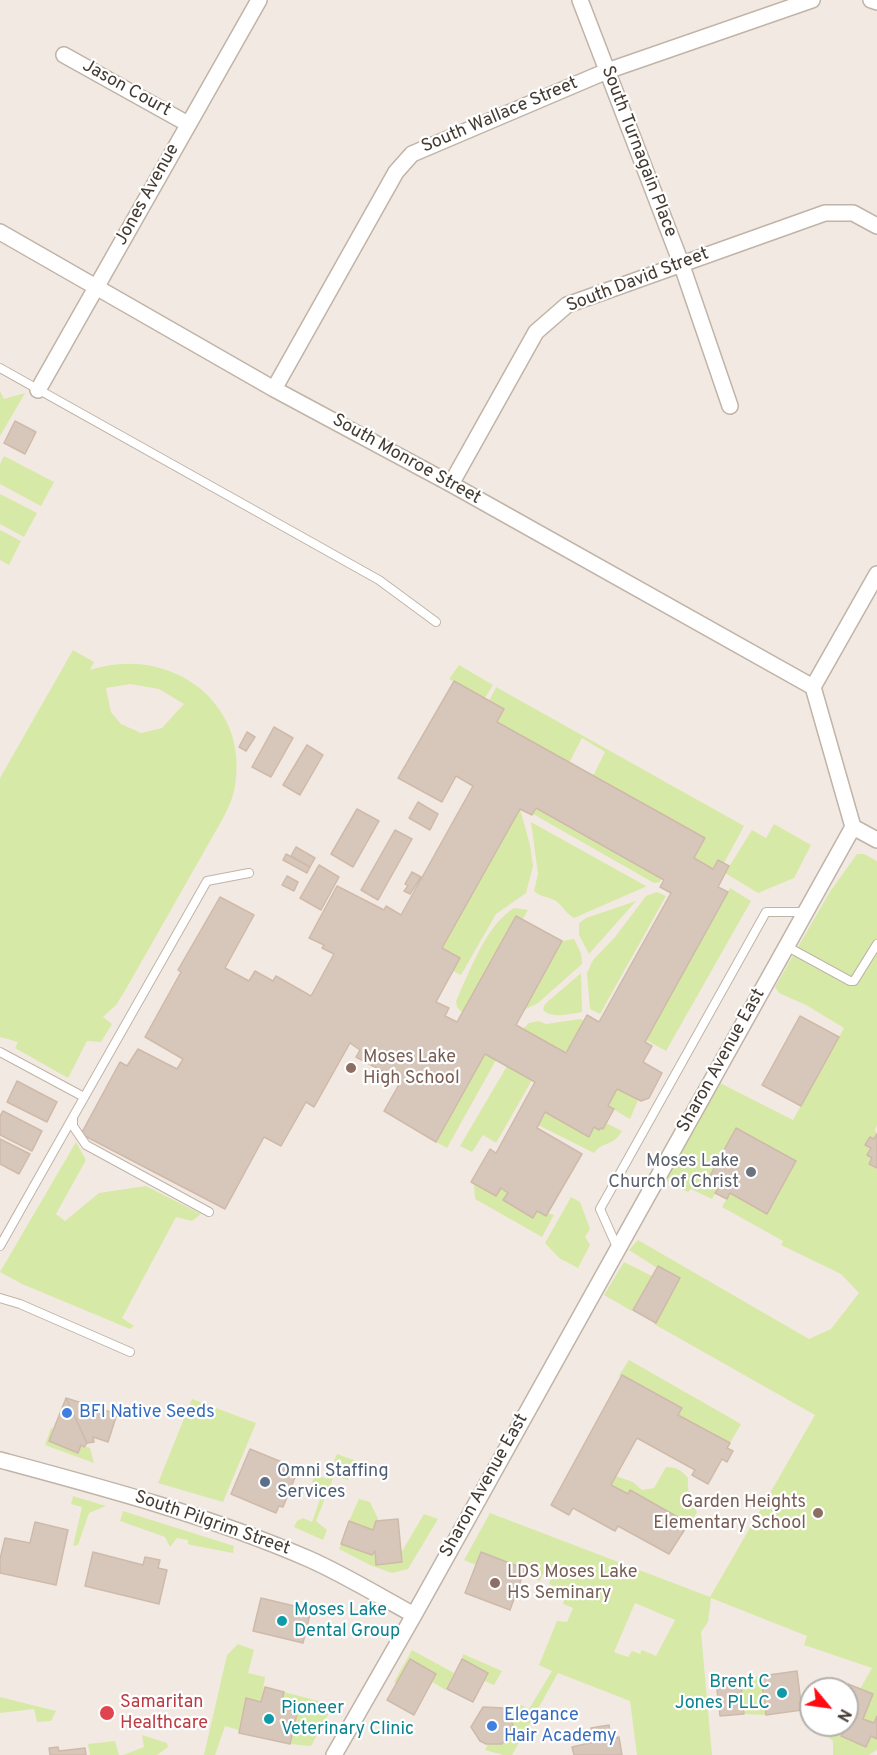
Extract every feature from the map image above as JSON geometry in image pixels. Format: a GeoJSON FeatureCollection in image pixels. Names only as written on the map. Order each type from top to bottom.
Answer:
{"type":"FeatureCollection","features":[{"type":"Feature","properties":{"kind":"street","name":"Jones Avenue"},"geometry":{"type":"LineString","coordinates":[[38,390],[259,0]]}},
{"type":"Feature","properties":{"kind":"street","name":"South Turnagain Place"},"geometry":{"type":"LineString","coordinates":[[580,0],[681,263],[730,406]]}},
{"type":"Feature","properties":{"kind":"street","name":"South Wallace Street"},"geometry":{"type":"LineString","coordinates":[[274,389],[396,172],[412,154],[607,71],[812,0]]}},
{"type":"Feature","properties":{"kind":"street"},"geometry":{"type":"LineString","coordinates":[[871,0],[877,2]]}},
{"type":"Feature","properties":{"kind":"street","name":"Jason Court"},"geometry":{"type":"LineString","coordinates":[[64,55],[188,124]]}},
{"type":"Feature","properties":{"kind":"street","name":"South David Street"},"geometry":{"type":"LineString","coordinates":[[451,484],[536,332],[567,305],[825,213],[853,213],[877,226]]}},
{"type":"Feature","properties":{"kind":"street","name":"South Monroe Street"},"geometry":{"type":"LineString","coordinates":[[0,232],[274,389],[451,484],[813,687]]}},
{"type":"Feature","properties":{"kind":"street"},"geometry":{"type":"LineString","coordinates":[[877,574],[813,687],[853,827],[877,840]]}},
{"type":"Feature","properties":{"kind":"street","name":"Sharon Avenue East"},"geometry":{"type":"LineString","coordinates":[[334,1755],[853,827]]}},
{"type":"Feature","properties":{"kind":"street","name":"South Pilgrim Street"},"geometry":{"type":"LineString","coordinates":[[0,1460],[119,1492],[250,1536],[311,1560],[414,1615]]}},
{"type":"Feature","properties":{"kind":"lane"},"geometry":{"type":"LineString","coordinates":[[0,368],[379,580],[436,622]]}},
{"type":"Feature","properties":{"kind":"lane"},"geometry":{"type":"LineString","coordinates":[[0,1246],[207,881],[249,873]]}},
{"type":"Feature","properties":{"kind":"lane"},"geometry":{"type":"LineString","coordinates":[[618,1248],[600,1209],[766,912],[805,912]]}},
{"type":"Feature","properties":{"kind":"lane"},"geometry":{"type":"LineString","coordinates":[[786,946],[850,981],[854,981],[877,944]]}},
{"type":"Feature","properties":{"kind":"lane"},"geometry":{"type":"LineString","coordinates":[[0,1052],[84,1097]]}},
{"type":"Feature","properties":{"kind":"lane"},"geometry":{"type":"LineString","coordinates":[[73,1117],[73,1126],[86,1145],[209,1212]]}},
{"type":"Feature","properties":{"kind":"lane"},"geometry":{"type":"LineString","coordinates":[[0,1298],[20,1304],[130,1352]]}},
{"type":"Feature","properties":{"kind":"green space"},"geometry":{"type":"Polygon","coordinates":[[[0,391],[4,399],[25,393],[0,436],[0,391]]]}},
{"type":"Feature","properties":{"kind":"green space"},"geometry":{"type":"Polygon","coordinates":[[[4,456],[54,482],[41,506],[0,484],[0,464],[4,456]]]}},
{"type":"Feature","properties":{"kind":"green space"},"geometry":{"type":"Polygon","coordinates":[[[0,494],[37,513],[24,537],[0,524],[0,494]]]}},
{"type":"Feature","properties":{"kind":"green space"},"geometry":{"type":"Polygon","coordinates":[[[0,530],[21,541],[9,565],[0,560],[0,530]]]}},
{"type":"Feature","properties":{"kind":"green space"},"geometry":{"type":"Polygon","coordinates":[[[73,650],[94,662],[90,670],[119,664],[148,665],[174,673],[197,686],[216,705],[230,728],[236,756],[235,786],[224,816],[126,989],[116,1005],[103,1017],[112,1024],[101,1042],[87,1041],[68,1078],[15,1048],[18,1042],[0,1037],[0,778],[73,650]],[[130,684],[106,688],[111,712],[121,724],[141,733],[162,728],[184,704],[159,689],[130,684]]]}},
{"type":"Feature","properties":{"kind":"green space"},"geometry":{"type":"Polygon","coordinates":[[[459,665],[493,685],[485,698],[449,679],[459,665]]]}},
{"type":"Feature","properties":{"kind":"green space"},"geometry":{"type":"Polygon","coordinates":[[[496,687],[744,826],[724,863],[718,860],[713,869],[694,858],[593,776],[605,752],[582,738],[569,763],[497,722],[489,701],[496,687]]]}},
{"type":"Feature","properties":{"kind":"green space"},"geometry":{"type":"Polygon","coordinates":[[[536,808],[662,878],[660,882],[654,883],[533,814],[536,808]]]}},
{"type":"Feature","properties":{"kind":"green space"},"geometry":{"type":"Polygon","coordinates":[[[520,809],[533,866],[526,893],[496,914],[461,975],[453,971],[460,958],[442,948],[520,809]]]}},
{"type":"Feature","properties":{"kind":"green space"},"geometry":{"type":"Polygon","coordinates":[[[531,822],[646,886],[574,918],[556,901],[534,891],[538,874],[531,822]]]}},
{"type":"Feature","properties":{"kind":"green space"},"geometry":{"type":"Polygon","coordinates":[[[774,824],[811,845],[794,878],[758,893],[725,873],[752,830],[766,838],[774,824]]]}},
{"type":"Feature","properties":{"kind":"green space"},"geometry":{"type":"Polygon","coordinates":[[[857,854],[864,854],[877,861],[877,1125],[875,1130],[877,1134],[866,1145],[871,1148],[872,1158],[868,1164],[877,1169],[877,1716],[874,1723],[863,1719],[873,1694],[860,1689],[872,1668],[804,1645],[807,1636],[711,1598],[708,1622],[701,1632],[712,1755],[637,1755],[630,1701],[558,1673],[512,1755],[485,1750],[488,1744],[502,1744],[513,1725],[504,1708],[516,1711],[521,1705],[529,1709],[552,1671],[539,1665],[557,1621],[567,1622],[573,1608],[563,1604],[566,1593],[549,1584],[551,1577],[543,1574],[540,1581],[523,1574],[525,1569],[481,1553],[476,1565],[464,1560],[490,1513],[710,1597],[815,1415],[654,1324],[680,1278],[658,1266],[657,1268],[629,1250],[638,1240],[809,1339],[831,1329],[859,1293],[841,1274],[781,1245],[783,1241],[722,1207],[730,1193],[767,1214],[796,1161],[736,1128],[706,1182],[718,1189],[712,1199],[691,1189],[688,1192],[665,1180],[720,1083],[793,1120],[844,1028],[806,1005],[779,993],[775,987],[829,893],[857,854]],[[635,1603],[614,1652],[628,1657],[632,1651],[640,1654],[642,1650],[656,1656],[675,1620],[635,1603]]]}},
{"type":"Feature","properties":{"kind":"green space"},"geometry":{"type":"Polygon","coordinates":[[[730,888],[751,901],[666,1051],[646,1040],[730,888]]]}},
{"type":"Feature","properties":{"kind":"green space"},"geometry":{"type":"Polygon","coordinates":[[[657,892],[666,896],[600,1014],[590,1009],[587,973],[593,960],[615,937],[646,896],[657,892]]]}},
{"type":"Feature","properties":{"kind":"green space"},"geometry":{"type":"Polygon","coordinates":[[[636,901],[589,954],[579,935],[579,923],[586,918],[636,901]]]}},
{"type":"Feature","properties":{"kind":"green space"},"geometry":{"type":"Polygon","coordinates":[[[514,908],[528,910],[523,919],[516,916],[463,1013],[457,1007],[456,1001],[473,963],[495,925],[514,908]]]}},
{"type":"Feature","properties":{"kind":"green space"},"geometry":{"type":"Polygon","coordinates":[[[574,939],[581,953],[582,964],[538,1003],[524,1010],[562,941],[574,939]]]}},
{"type":"Feature","properties":{"kind":"green space"},"geometry":{"type":"Polygon","coordinates":[[[581,973],[582,1012],[556,1015],[543,1010],[545,1004],[581,973]]]}},
{"type":"Feature","properties":{"kind":"green space"},"geometry":{"type":"Polygon","coordinates":[[[584,1020],[566,1053],[523,1029],[529,1023],[538,1021],[546,1024],[584,1020]]]}},
{"type":"Feature","properties":{"kind":"green space"},"geometry":{"type":"Polygon","coordinates":[[[485,1054],[496,1060],[447,1148],[436,1142],[485,1054]]]}},
{"type":"Feature","properties":{"kind":"green space"},"geometry":{"type":"Polygon","coordinates":[[[507,1066],[532,1080],[496,1143],[483,1135],[472,1152],[460,1146],[507,1066]]]}},
{"type":"Feature","properties":{"kind":"green space"},"geometry":{"type":"Polygon","coordinates":[[[617,1089],[638,1100],[630,1119],[608,1106],[617,1089]]]}},
{"type":"Feature","properties":{"kind":"green space"},"geometry":{"type":"Polygon","coordinates":[[[545,1112],[589,1137],[594,1127],[606,1123],[622,1131],[615,1140],[601,1146],[594,1153],[538,1125],[545,1112]]]}},
{"type":"Feature","properties":{"kind":"green space"},"geometry":{"type":"Polygon","coordinates":[[[76,1142],[86,1160],[56,1214],[65,1221],[99,1193],[146,1186],[201,1214],[192,1221],[176,1217],[122,1318],[134,1326],[130,1329],[22,1284],[0,1272],[76,1142]]]}},
{"type":"Feature","properties":{"kind":"green space"},"geometry":{"type":"Polygon","coordinates":[[[474,1184],[496,1196],[501,1188],[508,1193],[504,1200],[533,1218],[537,1211],[546,1216],[548,1213],[554,1215],[542,1237],[475,1199],[474,1184]]]}},
{"type":"Feature","properties":{"kind":"green space"},"geometry":{"type":"Polygon","coordinates":[[[571,1197],[580,1202],[590,1229],[585,1237],[590,1245],[578,1268],[559,1258],[545,1243],[571,1197]]]}},
{"type":"Feature","properties":{"kind":"green space"},"geometry":{"type":"Polygon","coordinates":[[[624,1262],[652,1276],[632,1311],[604,1295],[624,1262]]]}},
{"type":"Feature","properties":{"kind":"green space"},"geometry":{"type":"Polygon","coordinates":[[[629,1360],[741,1424],[730,1443],[678,1415],[682,1407],[622,1375],[618,1377],[629,1360]]]}},
{"type":"Feature","properties":{"kind":"green space"},"geometry":{"type":"Polygon","coordinates":[[[192,1399],[256,1423],[223,1502],[158,1483],[192,1399]]]}},
{"type":"Feature","properties":{"kind":"green space"},"geometry":{"type":"Polygon","coordinates":[[[51,1428],[54,1429],[49,1441],[78,1453],[81,1445],[90,1448],[94,1463],[45,1445],[51,1428]]]}},
{"type":"Feature","properties":{"kind":"green space"},"geometry":{"type":"Polygon","coordinates":[[[337,1454],[356,1461],[348,1480],[334,1476],[316,1521],[327,1530],[323,1540],[294,1527],[297,1521],[303,1518],[312,1522],[324,1488],[312,1482],[315,1474],[327,1479],[337,1454]]]}},
{"type":"Feature","properties":{"kind":"green space"},"geometry":{"type":"Polygon","coordinates":[[[666,1467],[678,1470],[688,1478],[692,1504],[697,1512],[689,1527],[682,1523],[683,1519],[631,1491],[628,1494],[611,1485],[616,1476],[633,1482],[642,1490],[654,1488],[666,1467]]]}},
{"type":"Feature","properties":{"kind":"green space"},"geometry":{"type":"Polygon","coordinates":[[[73,1496],[106,1506],[89,1513],[78,1545],[73,1546],[82,1507],[71,1504],[73,1496]]]}},
{"type":"Feature","properties":{"kind":"green space"},"geometry":{"type":"Polygon","coordinates":[[[359,1499],[370,1502],[379,1521],[376,1522],[373,1530],[349,1521],[359,1499]]]}},
{"type":"Feature","properties":{"kind":"green space"},"geometry":{"type":"Polygon","coordinates":[[[123,1511],[234,1546],[233,1553],[191,1545],[188,1544],[188,1540],[177,1538],[170,1547],[165,1537],[120,1521],[123,1511]]]}},
{"type":"Feature","properties":{"kind":"green space"},"geometry":{"type":"Polygon","coordinates":[[[424,1514],[438,1519],[408,1569],[392,1573],[339,1549],[341,1544],[371,1555],[375,1551],[377,1565],[402,1562],[401,1553],[424,1514]]]}},
{"type":"Feature","properties":{"kind":"green space"},"geometry":{"type":"Polygon","coordinates":[[[238,1644],[254,1650],[248,1673],[265,1677],[261,1702],[246,1698],[239,1730],[225,1726],[215,1755],[204,1755],[227,1655],[238,1644]]]}},
{"type":"Feature","properties":{"kind":"green space"},"geometry":{"type":"Polygon","coordinates":[[[412,1650],[454,1673],[446,1690],[432,1682],[436,1674],[410,1659],[397,1683],[394,1682],[412,1650]]]}},
{"type":"Feature","properties":{"kind":"green space"},"geometry":{"type":"Polygon","coordinates":[[[463,1654],[502,1671],[494,1685],[484,1681],[488,1672],[462,1659],[463,1654]]]}},
{"type":"Feature","properties":{"kind":"green space"},"geometry":{"type":"Polygon","coordinates":[[[761,1676],[766,1715],[744,1714],[740,1678],[761,1676]]]}},
{"type":"Feature","properties":{"kind":"green space"},"geometry":{"type":"Polygon","coordinates":[[[284,1692],[333,1705],[311,1746],[290,1744],[298,1709],[281,1705],[284,1692]]]}},
{"type":"Feature","properties":{"kind":"green space"},"geometry":{"type":"Polygon","coordinates":[[[0,1697],[56,1711],[51,1721],[37,1722],[34,1709],[0,1713],[0,1697]]]}},
{"type":"Feature","properties":{"kind":"green space"},"geometry":{"type":"Polygon","coordinates":[[[142,1735],[167,1743],[168,1747],[157,1755],[123,1755],[144,1747],[142,1735]]]}},
{"type":"Feature","properties":{"kind":"green space"},"geometry":{"type":"Polygon","coordinates":[[[871,1736],[877,1739],[877,1750],[869,1755],[833,1755],[833,1741],[828,1737],[841,1737],[866,1747],[871,1736]]]}},
{"type":"Feature","properties":{"kind":"green space"},"geometry":{"type":"Polygon","coordinates":[[[115,1741],[119,1755],[90,1755],[88,1744],[115,1741]]]}},
{"type":"Feature","properties":{"kind":"building"},"geometry":{"type":"Polygon","coordinates":[[[15,421],[36,432],[25,454],[4,443],[15,421]]]}},
{"type":"Feature","properties":{"kind":"building"},"geometry":{"type":"Polygon","coordinates":[[[454,681],[504,709],[497,722],[705,838],[694,858],[713,869],[718,860],[729,866],[718,887],[728,892],[645,1042],[652,1046],[643,1062],[662,1073],[649,1098],[641,1101],[617,1089],[608,1106],[614,1109],[603,1129],[599,1130],[594,1127],[589,1137],[545,1112],[537,1128],[582,1154],[546,1216],[537,1211],[533,1218],[503,1200],[508,1193],[501,1188],[496,1196],[471,1182],[490,1149],[496,1153],[535,1082],[485,1054],[436,1142],[384,1111],[401,1081],[356,1057],[360,1050],[350,1043],[314,1107],[306,1102],[281,1146],[264,1137],[225,1209],[81,1134],[120,1062],[127,1066],[138,1049],[177,1069],[183,1059],[145,1037],[181,972],[178,970],[220,897],[254,915],[225,968],[249,981],[255,971],[273,981],[276,976],[311,996],[334,954],[322,948],[324,945],[309,938],[337,886],[384,910],[386,906],[401,915],[473,786],[456,776],[442,802],[398,778],[454,681]],[[536,808],[532,815],[520,809],[442,948],[460,958],[436,1002],[449,1008],[445,1016],[457,1022],[516,916],[562,941],[516,1025],[566,1053],[587,1015],[599,1022],[671,893],[660,887],[664,880],[536,808]]]}},
{"type":"Feature","properties":{"kind":"building"},"geometry":{"type":"Polygon","coordinates":[[[274,727],[293,738],[271,777],[252,767],[274,727]]]}},
{"type":"Feature","properties":{"kind":"building"},"geometry":{"type":"Polygon","coordinates":[[[247,732],[255,737],[246,751],[239,747],[247,732]]]}},
{"type":"Feature","properties":{"kind":"building"},"geometry":{"type":"Polygon","coordinates":[[[307,745],[323,755],[300,795],[283,785],[307,745]]]}},
{"type":"Feature","properties":{"kind":"building"},"geometry":{"type":"Polygon","coordinates":[[[418,802],[438,814],[430,830],[409,818],[418,802]]]}},
{"type":"Feature","properties":{"kind":"building"},"geometry":{"type":"Polygon","coordinates":[[[357,809],[379,821],[353,867],[331,854],[357,809]]]}},
{"type":"Feature","properties":{"kind":"building"},"geometry":{"type":"Polygon","coordinates":[[[395,830],[412,839],[378,900],[361,890],[395,830]]]}},
{"type":"Feature","properties":{"kind":"building"},"geometry":{"type":"Polygon","coordinates":[[[296,847],[315,858],[310,867],[291,856],[296,847]]]}},
{"type":"Feature","properties":{"kind":"building"},"geometry":{"type":"Polygon","coordinates":[[[286,854],[310,867],[307,873],[283,860],[286,854]]]}},
{"type":"Feature","properties":{"kind":"building"},"geometry":{"type":"Polygon","coordinates":[[[319,865],[339,877],[321,910],[300,898],[319,865]]]}},
{"type":"Feature","properties":{"kind":"building"},"geometry":{"type":"Polygon","coordinates":[[[412,872],[421,877],[410,894],[404,891],[412,872]]]}},
{"type":"Feature","properties":{"kind":"building"},"geometry":{"type":"Polygon","coordinates":[[[287,876],[298,882],[294,891],[282,885],[287,876]]]}},
{"type":"Feature","properties":{"kind":"building"},"geometry":{"type":"Polygon","coordinates":[[[800,1016],[839,1037],[801,1106],[762,1085],[800,1016]]]}},
{"type":"Feature","properties":{"kind":"building"},"geometry":{"type":"Polygon","coordinates":[[[17,1081],[57,1102],[47,1122],[7,1102],[17,1081]]]}},
{"type":"Feature","properties":{"kind":"building"},"geometry":{"type":"Polygon","coordinates":[[[3,1111],[42,1131],[32,1151],[0,1135],[0,1116],[3,1111]]]}},
{"type":"Feature","properties":{"kind":"building","name":"Moses Lake Church of Christ"},"geometry":{"type":"Polygon","coordinates":[[[736,1128],[796,1161],[767,1214],[730,1193],[727,1199],[715,1193],[718,1189],[706,1183],[736,1128]]]}},
{"type":"Feature","properties":{"kind":"building"},"geometry":{"type":"Polygon","coordinates":[[[877,1134],[877,1168],[869,1164],[872,1158],[867,1155],[871,1148],[865,1145],[870,1137],[874,1139],[877,1134]]]}},
{"type":"Feature","properties":{"kind":"building"},"geometry":{"type":"Polygon","coordinates":[[[0,1139],[30,1154],[19,1174],[0,1164],[0,1139]]]}},
{"type":"Feature","properties":{"kind":"building"},"geometry":{"type":"Polygon","coordinates":[[[658,1266],[680,1278],[656,1323],[633,1310],[658,1266]]]}},
{"type":"Feature","properties":{"kind":"building"},"geometry":{"type":"Polygon","coordinates":[[[622,1375],[682,1408],[678,1415],[730,1443],[727,1448],[733,1451],[727,1462],[722,1459],[708,1484],[692,1475],[695,1470],[637,1438],[611,1485],[628,1494],[630,1490],[683,1520],[682,1523],[687,1526],[669,1554],[618,1526],[615,1531],[573,1508],[569,1515],[551,1505],[622,1375]]]}},
{"type":"Feature","properties":{"kind":"building"},"geometry":{"type":"Polygon","coordinates":[[[66,1398],[117,1414],[108,1442],[93,1437],[94,1442],[87,1443],[66,1398]]]}},
{"type":"Feature","properties":{"kind":"building","name":"BFI Native Seeds"},"geometry":{"type":"Polygon","coordinates":[[[66,1398],[87,1443],[84,1447],[81,1445],[78,1453],[49,1441],[66,1398]]]}},
{"type":"Feature","properties":{"kind":"building","name":"Omni Staffing Services"},"geometry":{"type":"Polygon","coordinates":[[[250,1449],[294,1467],[291,1476],[295,1477],[291,1488],[288,1487],[285,1494],[288,1495],[283,1507],[279,1506],[276,1513],[231,1494],[250,1449]]]}},
{"type":"Feature","properties":{"kind":"building"},"geometry":{"type":"Polygon","coordinates":[[[398,1519],[402,1562],[376,1565],[375,1551],[372,1555],[341,1544],[349,1521],[373,1530],[376,1521],[398,1519]]]}},
{"type":"Feature","properties":{"kind":"building"},"geometry":{"type":"Polygon","coordinates":[[[35,1522],[68,1530],[56,1585],[0,1573],[0,1559],[5,1538],[30,1543],[35,1522]]]}},
{"type":"Feature","properties":{"kind":"building"},"geometry":{"type":"Polygon","coordinates":[[[93,1552],[143,1565],[145,1557],[160,1560],[158,1568],[167,1570],[159,1604],[85,1586],[93,1552]]]}},
{"type":"Feature","properties":{"kind":"building","name":"LDS Moses Lake HS Seminary"},"geometry":{"type":"Polygon","coordinates":[[[481,1552],[525,1569],[510,1610],[465,1593],[481,1552]]]}},
{"type":"Feature","properties":{"kind":"building","name":"Moses Lake Dental Group"},"geometry":{"type":"Polygon","coordinates":[[[261,1598],[311,1610],[303,1643],[253,1631],[261,1598]]]}},
{"type":"Feature","properties":{"kind":"building"},"geometry":{"type":"Polygon","coordinates":[[[410,1659],[436,1674],[414,1715],[387,1700],[410,1659]]]}},
{"type":"Feature","properties":{"kind":"building"},"geometry":{"type":"Polygon","coordinates":[[[462,1659],[488,1673],[473,1702],[447,1689],[462,1659]]]}},
{"type":"Feature","properties":{"kind":"building","name":"Brent C Jones PLLC"},"geometry":{"type":"Polygon","coordinates":[[[797,1671],[799,1710],[766,1715],[761,1676],[797,1671]]]}},
{"type":"Feature","properties":{"kind":"building"},"geometry":{"type":"Polygon","coordinates":[[[740,1678],[744,1714],[720,1716],[716,1681],[740,1678]]]}},
{"type":"Feature","properties":{"kind":"building","name":"Pioneer Veterinary Clinic"},"geometry":{"type":"Polygon","coordinates":[[[265,1687],[284,1692],[281,1705],[298,1709],[290,1744],[239,1733],[246,1698],[261,1702],[265,1687]]]}},
{"type":"Feature","properties":{"kind":"building"},"geometry":{"type":"Polygon","coordinates":[[[859,1688],[873,1694],[863,1719],[874,1723],[877,1716],[877,1739],[871,1736],[866,1747],[843,1737],[859,1737],[859,1688]]]}},
{"type":"Feature","properties":{"kind":"building","name":"Elegance Hair Academy"},"geometry":{"type":"Polygon","coordinates":[[[483,1707],[504,1708],[513,1725],[502,1744],[486,1744],[480,1741],[471,1727],[483,1707]]]}},
{"type":"Feature","properties":{"kind":"building"},"geometry":{"type":"Polygon","coordinates":[[[609,1725],[611,1739],[619,1737],[622,1755],[574,1755],[572,1747],[594,1742],[591,1728],[609,1725]]]}},
{"type":"Feature","properties":{"kind":"building"},"geometry":{"type":"Polygon","coordinates":[[[58,1747],[59,1751],[85,1748],[86,1755],[50,1755],[49,1748],[58,1747]]]}},
{"type":"Feature","properties":{"kind":"place","name":"Moses Lake High School"},"geometry":{"type":"Point","coordinates":[351,1068]}},
{"type":"Feature","properties":{"kind":"place","name":"Moses Lake Church of Christ"},"geometry":{"type":"Point","coordinates":[751,1172]}},
{"type":"Feature","properties":{"kind":"place","name":"BFI Native Seeds"},"geometry":{"type":"Point","coordinates":[67,1413]}},
{"type":"Feature","properties":{"kind":"place","name":"Omni Staffing Services"},"geometry":{"type":"Point","coordinates":[265,1482]}},
{"type":"Feature","properties":{"kind":"place","name":"Garden Heights Elementary School"},"geometry":{"type":"Point","coordinates":[818,1513]}},
{"type":"Feature","properties":{"kind":"place","name":"LDS Moses Lake HS Seminary"},"geometry":{"type":"Point","coordinates":[495,1583]}},
{"type":"Feature","properties":{"kind":"place","name":"Moses Lake Dental Group"},"geometry":{"type":"Point","coordinates":[282,1621]}},
{"type":"Feature","properties":{"kind":"place","name":"Brent C Jones PLLC"},"geometry":{"type":"Point","coordinates":[782,1693]}},
{"type":"Feature","properties":{"kind":"place","name":"Samaritan Healthcare"},"geometry":{"type":"Point","coordinates":[107,1713]}},
{"type":"Feature","properties":{"kind":"place","name":"Pioneer Veterinary Clinic"},"geometry":{"type":"Point","coordinates":[269,1719]}},
{"type":"Feature","properties":{"kind":"place","name":"Elegance Hair Academy"},"geometry":{"type":"Point","coordinates":[492,1726]}}]}
